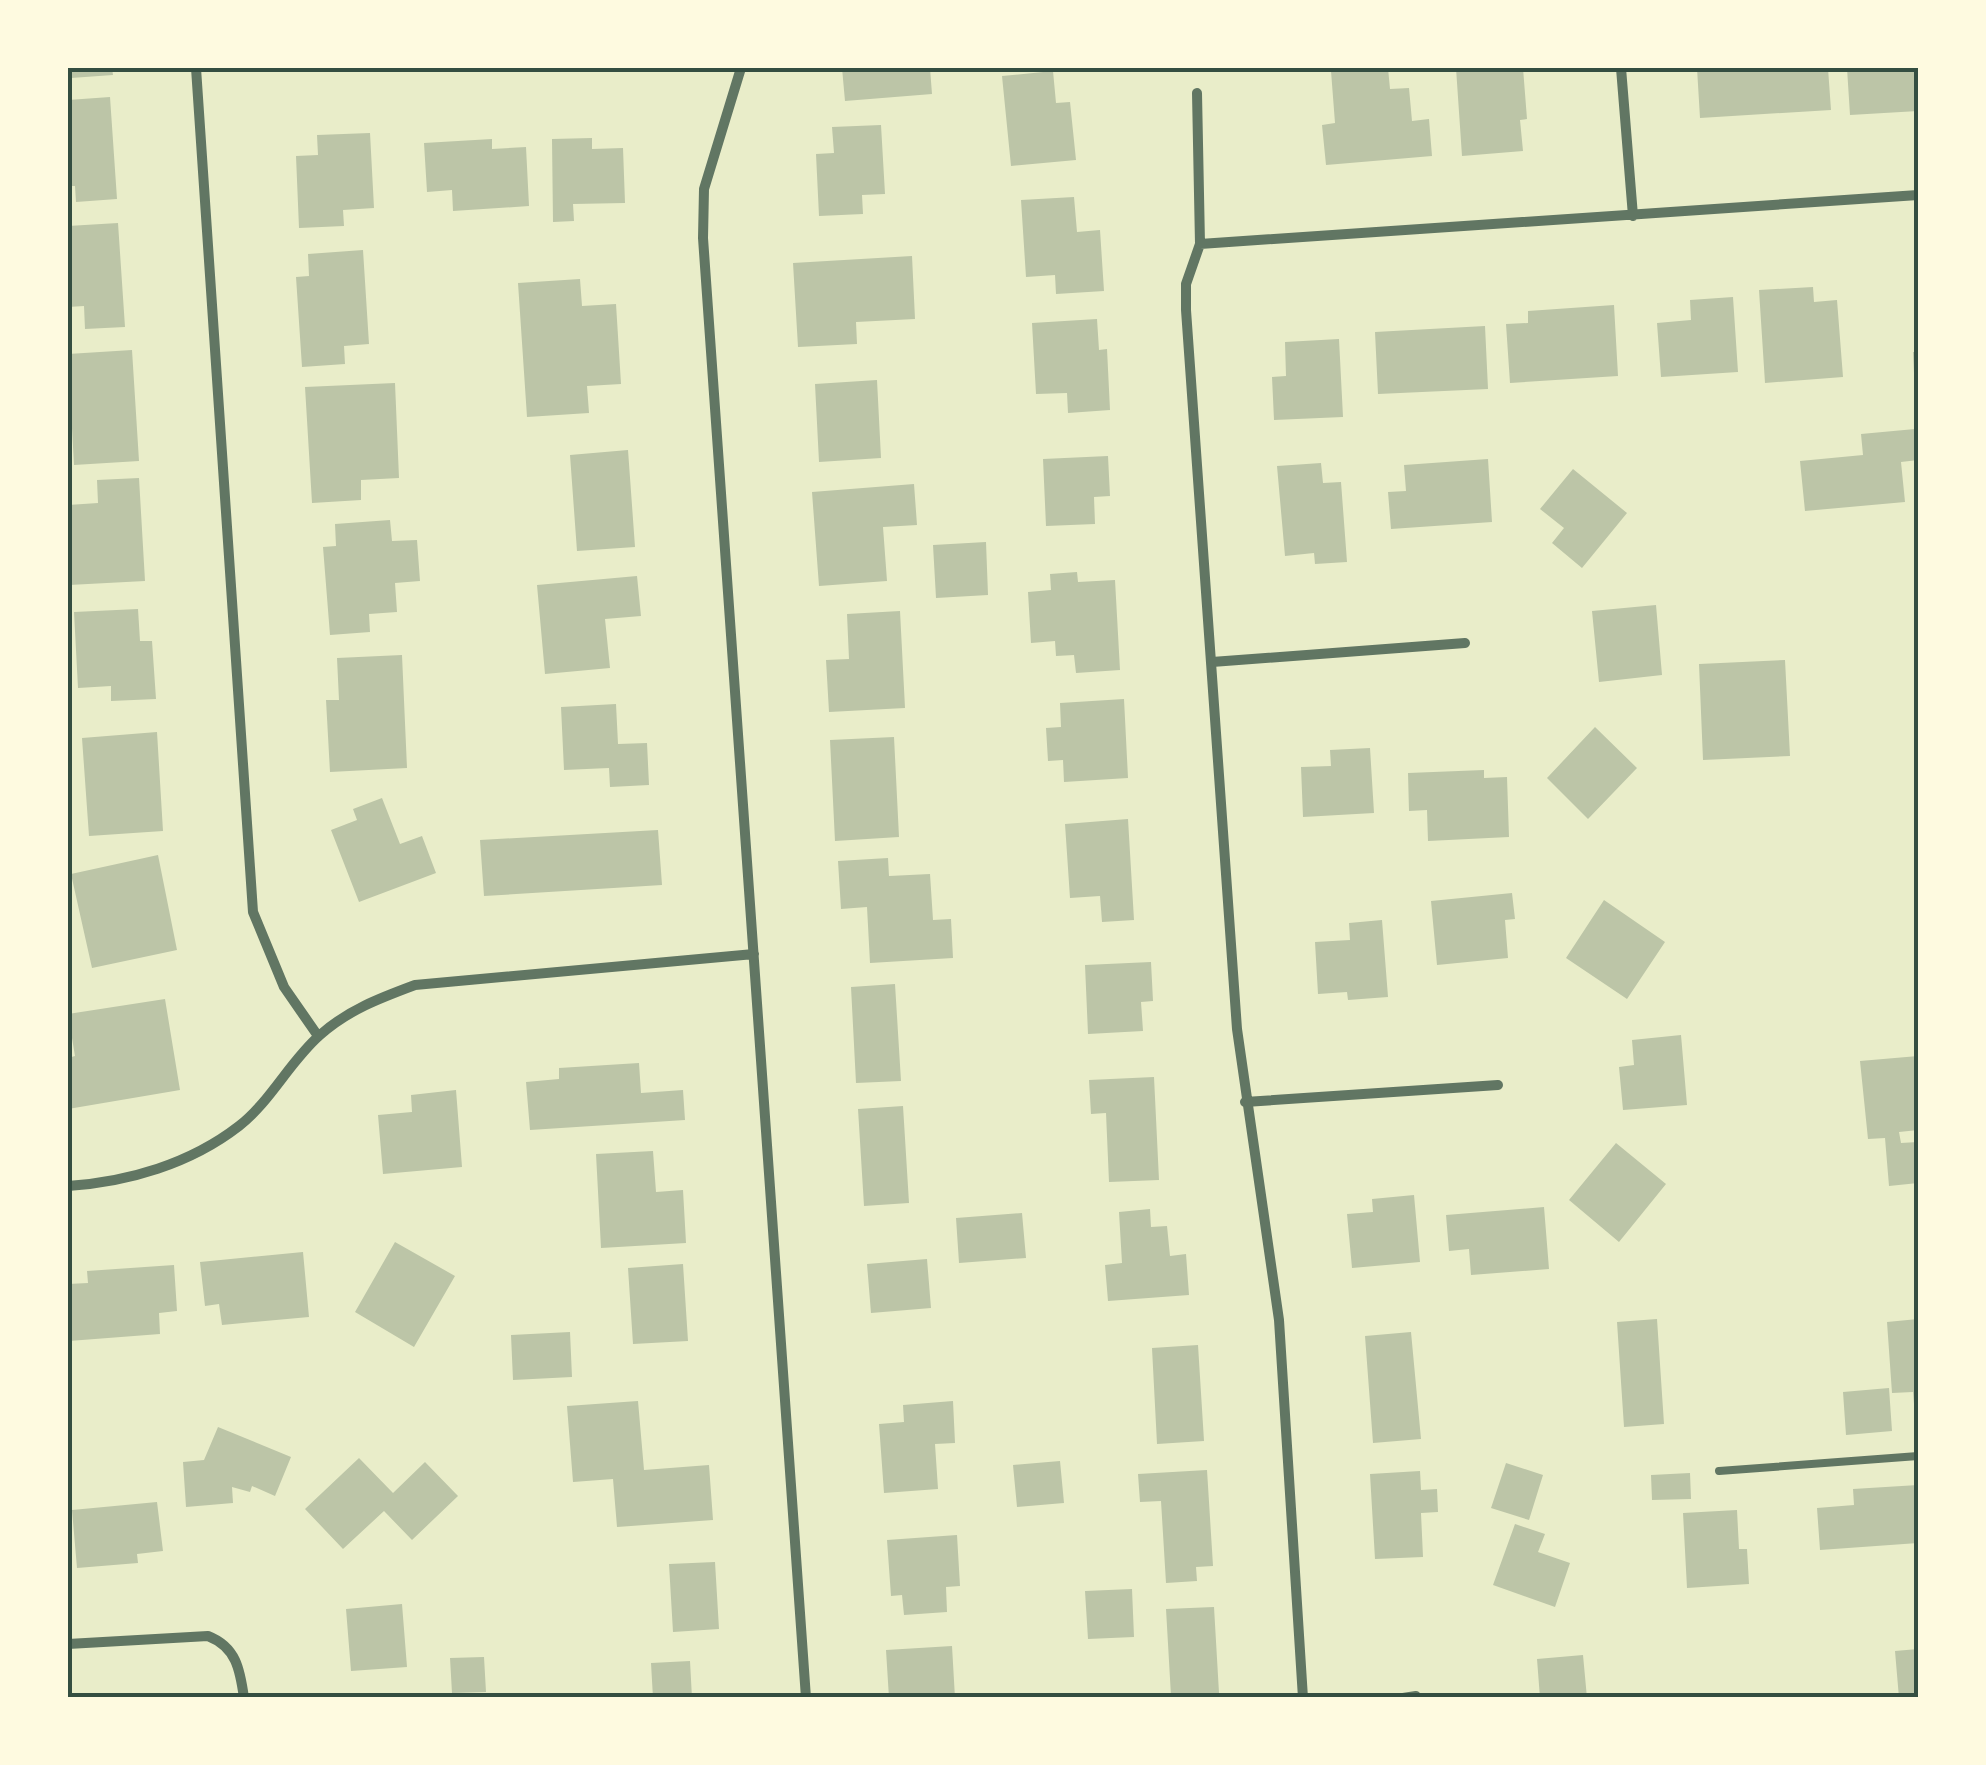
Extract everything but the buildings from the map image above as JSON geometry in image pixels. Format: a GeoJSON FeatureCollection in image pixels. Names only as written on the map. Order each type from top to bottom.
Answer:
{"type":"FeatureCollection","features":[{"type":"Feature","properties":{"kind":"street"},"geometry":{"type":"LineString","coordinates":[[196,68],[251,895],[258,925],[284,987],[318,1036]]}},
{"type":"Feature","properties":{"kind":"street"},"geometry":{"type":"LineString","coordinates":[[725,68],[741,70],[704,189],[703,238],[806,1698]]}},
{"type":"Feature","properties":{"kind":"street"},"geometry":{"type":"LineString","coordinates":[[1621,68],[1633,216]]}},
{"type":"Feature","properties":{"kind":"street"},"geometry":{"type":"LineString","coordinates":[[1197,92],[1200,244],[1186,284],[1186,310],[1245,1102],[1279,1320],[1304,1698]]}},
{"type":"Feature","properties":{"kind":"street"},"geometry":{"type":"LineString","coordinates":[[1200,244],[1918,195]]}},
{"type":"Feature","properties":{"kind":"street"},"geometry":{"type":"LineString","coordinates":[[1212,662],[1465,643]]}},
{"type":"Feature","properties":{"kind":"street"},"geometry":{"type":"LineString","coordinates":[[68,1186],[134,1177],[190,1156],[239,1126],[318,1036],[363,1005],[414,985],[754,954]]}},
{"type":"Feature","properties":{"kind":"street"},"geometry":{"type":"LineString","coordinates":[[1245,1102],[1498,1085]]}},
{"type":"Feature","properties":{"kind":"street"},"geometry":{"type":"LineString","coordinates":[[68,1644],[189,1634],[226,1644],[236,1661],[244,1698]]}},
{"type":"Feature","properties":{"kind":"street"},"geometry":{"type":"LineString","coordinates":[[1403,1698],[1416,1696]]}},
{"type":"Feature","properties":{"kind":"lane"},"geometry":{"type":"LineString","coordinates":[[1719,1471],[1918,1456]]}}]}
